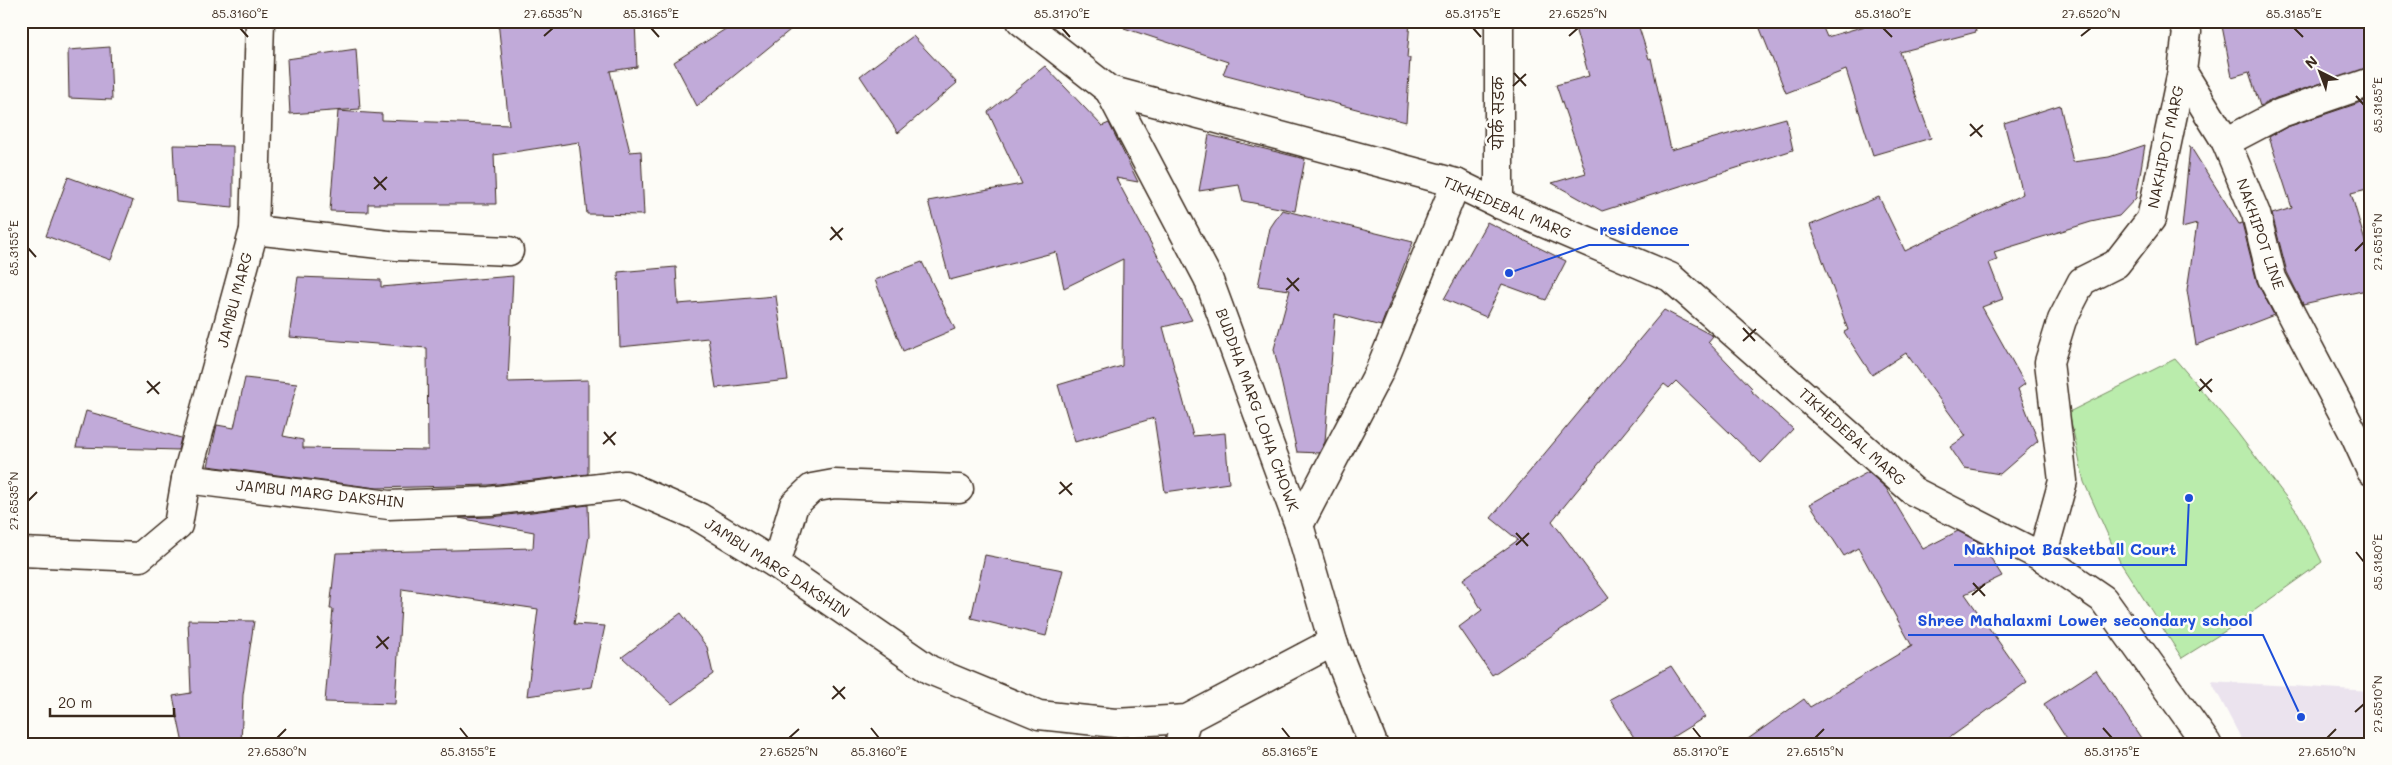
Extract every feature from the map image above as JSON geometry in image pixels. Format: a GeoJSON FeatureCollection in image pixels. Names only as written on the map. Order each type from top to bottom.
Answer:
{"type":"FeatureCollection","features":[{"type":"Feature","properties":{"kind":"street","name":"JAMBU MARG"},"geometry":{"type":"LineString","coordinates":[[21,552],[140,557],[178,525],[186,479],[254,230],[260,21]]}},
{"type":"Feature","properties":{"kind":"street","name":"TIKHEDEBAL MARG"},"geometry":{"type":"LineString","coordinates":[[1021,21],[1109,90],[1456,184],[1670,276],[1913,491],[2042,557]]}},
{"type":"Feature","properties":{"kind":"street","name":"योर्क सडक"},"geometry":{"type":"LineString","coordinates":[[1499,21],[1500,204]]}},
{"type":"Feature","properties":{"kind":"street"},"geometry":{"type":"LineString","coordinates":[[2182,71],[2187,32],[2183,21]]}},
{"type":"Feature","properties":{"kind":"street","name":"NAKHIPOT LINE"},"geometry":{"type":"LineString","coordinates":[[2182,71],[2226,142],[2256,214],[2272,278],[2362,432],[2371,471]]}},
{"type":"Feature","properties":{"kind":"street","name":"NAKHIPOT MARG"},"geometry":{"type":"LineString","coordinates":[[2042,557],[2063,481],[2049,362],[2062,320],[2082,281],[2116,264],[2151,219],[2182,71]]}},
{"type":"Feature","properties":{"kind":"street"},"geometry":{"type":"LineString","coordinates":[[2226,142],[2281,113],[2371,82]]}},
{"type":"Feature","properties":{"kind":"street","name":"BUDDHA MARG LOHA CHOWK"},"geometry":{"type":"LineString","coordinates":[[1109,90],[1208,278],[1299,525],[1333,642],[1373,744]]}},
{"type":"Feature","properties":{"kind":"street"},"geometry":{"type":"LineString","coordinates":[[1299,525],[1379,372],[1456,184]]}},
{"type":"Feature","properties":{"kind":"street"},"geometry":{"type":"LineString","coordinates":[[254,230],[397,246],[509,251]]}},
{"type":"Feature","properties":{"kind":"street","name":"JAMBU MARG DAKSHIN"},"geometry":{"type":"LineString","coordinates":[[186,479],[389,505],[490,501],[625,485],[699,517],[776,564],[930,670],[1039,715],[1115,722],[1183,732],[1333,642]]}},
{"type":"Feature","properties":{"kind":"street"},"geometry":{"type":"LineString","coordinates":[[776,564],[794,505],[812,488],[834,484],[959,489]]}},
{"type":"Feature","properties":{"kind":"street"},"geometry":{"type":"LineString","coordinates":[[2042,557],[2103,599],[2207,744]]}},
{"type":"Feature","properties":{"kind":"shaded area"},"geometry":{"type":"Polygon","coordinates":[[[2211,681],[2371,691],[2371,744],[2244,744],[2211,681]]]}},
{"type":"Feature","properties":{"kind":"green space"},"geometry":{"type":"Polygon","coordinates":[[[2175,359],[2236,431],[2298,513],[2322,562],[2230,628],[2182,658],[2120,562],[2084,482],[2069,412],[2175,359]]]}},
{"type":"Feature","properties":{"kind":"building"},"geometry":{"type":"Polygon","coordinates":[[[498,21],[635,21],[637,67],[610,71],[630,152],[641,151],[644,215],[587,214],[579,142],[494,155],[496,204],[368,204],[368,212],[330,211],[338,111],[382,114],[382,120],[509,125],[498,21]]]}},
{"type":"Feature","properties":{"kind":"building"},"geometry":{"type":"Polygon","coordinates":[[[738,21],[801,21],[697,106],[674,62],[738,21]]]}},
{"type":"Feature","properties":{"kind":"building"},"geometry":{"type":"Polygon","coordinates":[[[1125,21],[1410,21],[1407,58],[1410,58],[1406,122],[1223,74],[1228,62],[1124,28],[1125,21]]]}},
{"type":"Feature","properties":{"kind":"building"},"geometry":{"type":"Polygon","coordinates":[[[1573,21],[1637,21],[1649,59],[1651,58],[1671,150],[1786,118],[1793,150],[1602,211],[1552,183],[1586,173],[1556,85],[1589,76],[1573,21]]]}},
{"type":"Feature","properties":{"kind":"building"},"geometry":{"type":"Polygon","coordinates":[[[1757,21],[1820,21],[1827,37],[1882,21],[1974,21],[1976,32],[1900,52],[1931,138],[1873,155],[1846,70],[1786,93],[1757,21]]]}},
{"type":"Feature","properties":{"kind":"building"},"geometry":{"type":"Polygon","coordinates":[[[2221,21],[2371,21],[2371,67],[2276,98],[2260,106],[2249,72],[2232,77],[2221,21]]]}},
{"type":"Feature","properties":{"kind":"building"},"geometry":{"type":"Polygon","coordinates":[[[913,36],[957,83],[898,133],[860,76],[913,36]]]}},
{"type":"Feature","properties":{"kind":"building"},"geometry":{"type":"Polygon","coordinates":[[[110,47],[112,100],[69,98],[68,50],[110,47]]]}},
{"type":"Feature","properties":{"kind":"building"},"geometry":{"type":"Polygon","coordinates":[[[356,49],[360,109],[290,114],[287,59],[356,49]]]}},
{"type":"Feature","properties":{"kind":"building"},"geometry":{"type":"Polygon","coordinates":[[[1045,66],[1102,126],[1109,123],[1138,182],[1116,178],[1192,320],[1163,327],[1193,436],[1225,433],[1229,483],[1165,492],[1154,418],[1075,442],[1058,385],[1122,366],[1123,259],[1064,288],[1056,252],[950,280],[928,201],[1022,184],[988,112],[1045,66]]]}},
{"type":"Feature","properties":{"kind":"building"},"geometry":{"type":"Polygon","coordinates":[[[2371,99],[2371,188],[2351,193],[2371,262],[2371,289],[2303,304],[2287,272],[2272,214],[2292,208],[2269,137],[2287,127],[2371,99]]]}},
{"type":"Feature","properties":{"kind":"building"},"geometry":{"type":"Polygon","coordinates":[[[2060,105],[2073,162],[2109,157],[2145,145],[2136,198],[2119,216],[2091,222],[1994,252],[1997,260],[1989,263],[2003,299],[1982,307],[2025,384],[2018,389],[2038,441],[2000,474],[1964,468],[1950,447],[1966,436],[1906,353],[1872,375],[1844,332],[1848,330],[1810,225],[1879,197],[1905,251],[2023,194],[2004,123],[2060,105]]]}},
{"type":"Feature","properties":{"kind":"building"},"geometry":{"type":"Polygon","coordinates":[[[1209,135],[1305,159],[1295,211],[1243,201],[1239,185],[1199,191],[1209,135]]]}},
{"type":"Feature","properties":{"kind":"building"},"geometry":{"type":"Polygon","coordinates":[[[173,145],[233,146],[233,207],[176,202],[173,145]]]}},
{"type":"Feature","properties":{"kind":"building"},"geometry":{"type":"Polygon","coordinates":[[[2190,146],[2239,224],[2242,223],[2257,282],[2274,315],[2196,345],[2187,290],[2197,224],[2182,228],[2190,146]]]}},
{"type":"Feature","properties":{"kind":"building"},"geometry":{"type":"Polygon","coordinates":[[[68,177],[133,201],[111,260],[46,236],[68,177]]]}},
{"type":"Feature","properties":{"kind":"building"},"geometry":{"type":"Polygon","coordinates":[[[1282,210],[1413,242],[1381,326],[1335,314],[1325,442],[1319,453],[1297,452],[1274,349],[1290,290],[1258,286],[1270,228],[1282,210]]]}},
{"type":"Feature","properties":{"kind":"building"},"geometry":{"type":"Polygon","coordinates":[[[1487,222],[1566,261],[1546,300],[1502,284],[1486,317],[1444,299],[1487,222]]]}},
{"type":"Feature","properties":{"kind":"building"},"geometry":{"type":"Polygon","coordinates":[[[922,262],[955,329],[903,351],[875,280],[922,262]]]}},
{"type":"Feature","properties":{"kind":"building"},"geometry":{"type":"Polygon","coordinates":[[[676,267],[678,304],[776,296],[788,380],[716,388],[708,338],[620,347],[618,272],[676,267]]]}},
{"type":"Feature","properties":{"kind":"building"},"geometry":{"type":"Polygon","coordinates":[[[513,276],[508,382],[588,380],[588,474],[489,485],[377,488],[208,466],[217,425],[234,428],[245,378],[297,384],[283,436],[303,440],[303,448],[428,450],[427,348],[289,337],[298,277],[381,280],[381,287],[513,276]]]}},
{"type":"Feature","properties":{"kind":"building"},"geometry":{"type":"Polygon","coordinates":[[[1664,310],[1713,336],[1708,342],[1752,388],[1750,390],[1793,429],[1761,463],[1676,381],[1669,388],[1664,384],[1552,521],[1609,598],[1492,675],[1459,627],[1482,610],[1463,579],[1518,540],[1491,518],[1664,310]]]}},
{"type":"Feature","properties":{"kind":"building"},"geometry":{"type":"Polygon","coordinates":[[[86,411],[181,438],[178,450],[76,447],[86,411]]]}},
{"type":"Feature","properties":{"kind":"building"},"geometry":{"type":"Polygon","coordinates":[[[1868,472],[1886,488],[1923,549],[1958,531],[1982,544],[2002,576],[1965,594],[2027,682],[1941,744],[1741,744],[1804,699],[1810,707],[1912,646],[1858,548],[1844,556],[1810,504],[1868,472]]]}},
{"type":"Feature","properties":{"kind":"building"},"geometry":{"type":"Polygon","coordinates":[[[588,505],[589,536],[574,624],[605,626],[592,687],[527,696],[538,609],[402,589],[395,704],[325,702],[333,609],[330,609],[336,553],[533,548],[534,532],[459,518],[492,517],[588,505]]]}},
{"type":"Feature","properties":{"kind":"building"},"geometry":{"type":"Polygon","coordinates":[[[985,555],[1063,570],[1046,636],[971,618],[985,555]]]}},
{"type":"Feature","properties":{"kind":"building"},"geometry":{"type":"Polygon","coordinates":[[[681,613],[707,647],[713,674],[672,704],[622,657],[681,613]]]}},
{"type":"Feature","properties":{"kind":"building"},"geometry":{"type":"Polygon","coordinates":[[[188,620],[254,621],[243,695],[241,744],[183,744],[173,696],[191,693],[188,620]]]}},
{"type":"Feature","properties":{"kind":"building"},"geometry":{"type":"Polygon","coordinates":[[[1671,666],[1705,717],[1661,744],[1638,744],[1610,699],[1671,666]]]}},
{"type":"Feature","properties":{"kind":"building"},"geometry":{"type":"Polygon","coordinates":[[[2096,670],[2145,744],[2070,744],[2044,704],[2096,670]]]}},
{"type":"Feature","properties":{"kind":"place","name":"residence"},"geometry":{"type":"Point","coordinates":[1509,273]}},
{"type":"Feature","properties":{"kind":"place","name":"Nakhipot Basketball Court"},"geometry":{"type":"Point","coordinates":[2189,498]}},
{"type":"Feature","properties":{"kind":"place","name":"Shree Mahalaxmi Lower secondary school"},"geometry":{"type":"Point","coordinates":[2301,717]}}]}
